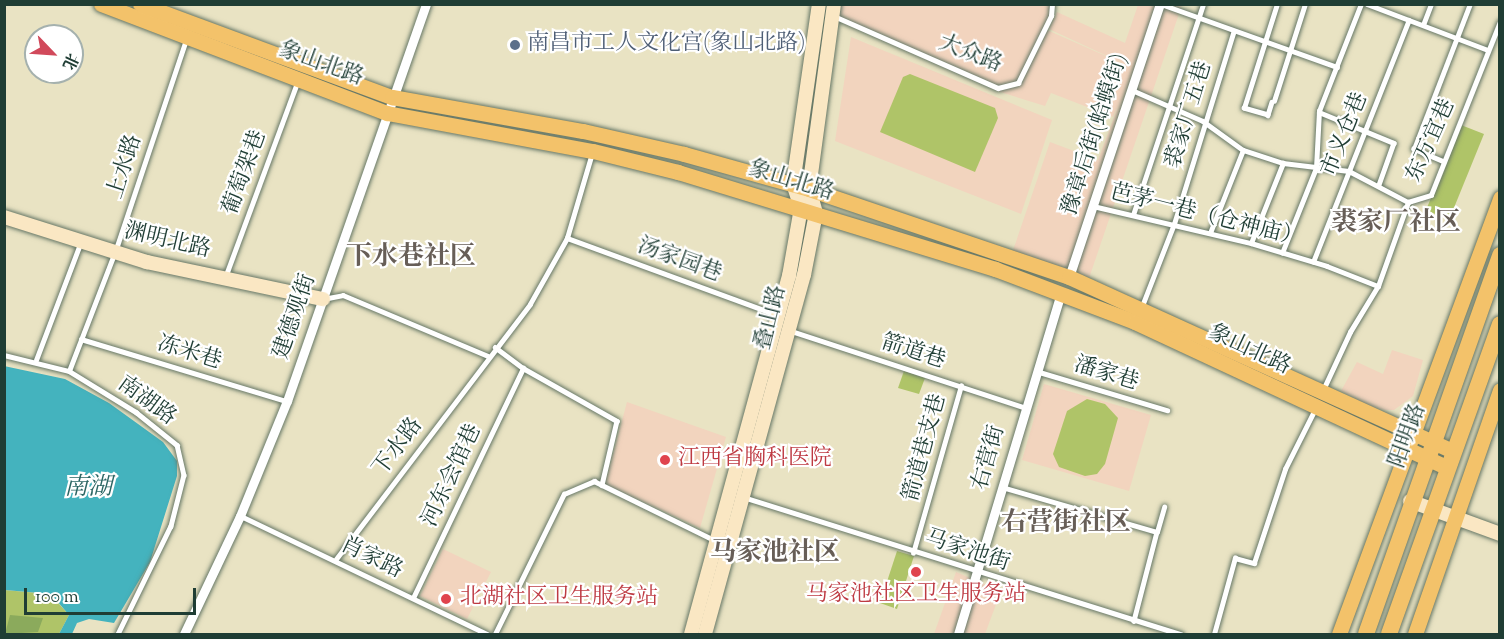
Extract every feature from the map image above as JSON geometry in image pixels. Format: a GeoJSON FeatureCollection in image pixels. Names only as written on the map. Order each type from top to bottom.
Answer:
{"type":"FeatureCollection","features":[{"type":"Feature","properties":{"kind":"highway","name":"阳明路"},"geometry":{"type":"LineString","coordinates":[[1366,634],[1425,458],[1500,255]]}},
{"type":"Feature","properties":{"kind":"highway","name":"阳明路"},"geometry":{"type":"LineString","coordinates":[[1389,634],[1431,509],[1500,324]]}},
{"type":"Feature","properties":{"kind":"main road","name":"象山北路"},"geometry":{"type":"LineString","coordinates":[[101,4],[186,40],[387,113],[593,151],[801,208],[1061,292],[1425,458],[1449,459]]}},
{"type":"Feature","properties":{"kind":"main road","name":"象山北路"},"geometry":{"type":"LineString","coordinates":[[140,4],[392,97],[583,131],[793,184],[1069,277],[1142,307],[1431,442],[1449,459]]}},
{"type":"Feature","properties":{"kind":"main road","name":"叠山路"},"geometry":{"type":"LineString","coordinates":[[691,634],[780,316],[801,208],[793,184],[819,4]]}},
{"type":"Feature","properties":{"kind":"main road","name":"叠山路"},"geometry":{"type":"LineString","coordinates":[[705,634],[791,331],[816,213],[809,189],[833,10]]}},
{"type":"Feature","properties":{"kind":"main road"},"geometry":{"type":"LineString","coordinates":[[1339,634],[1405,449],[1500,198]]}},
{"type":"Feature","properties":{"kind":"main road","name":"渊明北路"},"geometry":{"type":"LineString","coordinates":[[4,217],[115,252],[323,300]]}},
{"type":"Feature","properties":{"kind":"main road"},"geometry":{"type":"LineString","coordinates":[[1415,634],[1500,390]]}},
{"type":"Feature","properties":{"kind":"main road"},"geometry":{"type":"LineString","coordinates":[[1410,501],[1500,534]]}},
{"type":"Feature","properties":{"kind":"street","name":"建德观街"},"geometry":{"type":"LineString","coordinates":[[184,634],[240,516],[287,401],[426,4]]}},
{"type":"Feature","properties":{"kind":"street","name":"豫章后街(蛤蟆街)"},"geometry":{"type":"LineString","coordinates":[[1069,277],[1160,4]]}},
{"type":"Feature","properties":{"kind":"street","name":"右营街"},"geometry":{"type":"LineString","coordinates":[[958,634],[978,574],[1024,407],[1061,292]]}},
{"type":"Feature","properties":{"kind":"lane","name":"大众路"},"geometry":{"type":"LineString","coordinates":[[833,10],[998,88],[1018,83],[1051,16],[1052,4]]}},
{"type":"Feature","properties":{"kind":"lane"},"geometry":{"type":"LineString","coordinates":[[1160,4],[1337,67]]}},
{"type":"Feature","properties":{"kind":"lane"},"geometry":{"type":"LineString","coordinates":[[1133,215],[1203,4]]}},
{"type":"Feature","properties":{"kind":"lane"},"geometry":{"type":"LineString","coordinates":[[1277,4],[1244,108],[1268,115],[1305,4]]}},
{"type":"Feature","properties":{"kind":"lane"},"geometry":{"type":"LineString","coordinates":[[1282,253],[1316,168],[1319,112],[1360,4]]}},
{"type":"Feature","properties":{"kind":"lane"},"geometry":{"type":"LineString","coordinates":[[1367,4],[1488,50]]}},
{"type":"Feature","properties":{"kind":"lane"},"geometry":{"type":"LineString","coordinates":[[1383,11],[1386,4]]}},
{"type":"Feature","properties":{"kind":"lane"},"geometry":{"type":"LineString","coordinates":[[1423,25],[1431,4]]}},
{"type":"Feature","properties":{"kind":"lane"},"geometry":{"type":"LineString","coordinates":[[1444,162],[1414,150],[1470,4]]}},
{"type":"Feature","properties":{"kind":"lane","name":"市义仓巷"},"geometry":{"type":"LineString","coordinates":[[1313,262],[1410,20]]}},
{"type":"Feature","properties":{"kind":"lane","name":"东万宜巷"},"geometry":{"type":"LineString","coordinates":[[1322,392],[1350,332],[1378,286],[1408,202],[1431,195],[1500,22]]}},
{"type":"Feature","properties":{"kind":"lane","name":"裘家厂五巷"},"geometry":{"type":"LineString","coordinates":[[1142,307],[1174,224],[1203,134],[1203,121],[1233,33]]}},
{"type":"Feature","properties":{"kind":"lane","name":"上水路"},"geometry":{"type":"LineString","coordinates":[[69,371],[115,252],[186,40]]}},
{"type":"Feature","properties":{"kind":"lane","name":"葡萄架巷"},"geometry":{"type":"LineString","coordinates":[[226,277],[298,81]]}},
{"type":"Feature","properties":{"kind":"lane"},"geometry":{"type":"LineString","coordinates":[[1131,90],[1170,104],[1203,121],[1243,150],[1283,163],[1316,168],[1329,166],[1350,171],[1408,202]]}},
{"type":"Feature","properties":{"kind":"lane"},"geometry":{"type":"LineString","coordinates":[[1319,112],[1394,143],[1379,185]]}},
{"type":"Feature","properties":{"kind":"lane"},"geometry":{"type":"LineString","coordinates":[[1209,233],[1243,150]]}},
{"type":"Feature","properties":{"kind":"lane","name":"下水路"},"geometry":{"type":"LineString","coordinates":[[336,559],[488,356],[530,304],[567,238],[593,151]]}},
{"type":"Feature","properties":{"kind":"lane"},"geometry":{"type":"LineString","coordinates":[[1251,243],[1283,163]]}},
{"type":"Feature","properties":{"kind":"lane","name":"芭茅一巷（仓神庙）"},"geometry":{"type":"LineString","coordinates":[[1093,206],[1251,243],[1313,262],[1378,286]]}},
{"type":"Feature","properties":{"kind":"lane","name":"汤家园巷"},"geometry":{"type":"LineString","coordinates":[[567,238],[780,316]]}},
{"type":"Feature","properties":{"kind":"lane"},"geometry":{"type":"LineString","coordinates":[[36,360],[81,242]]}},
{"type":"Feature","properties":{"kind":"lane"},"geometry":{"type":"LineString","coordinates":[[323,300],[343,295],[488,356]]}},
{"type":"Feature","properties":{"kind":"lane","name":"箭道巷"},"geometry":{"type":"LineString","coordinates":[[791,331],[1024,407]]}},
{"type":"Feature","properties":{"kind":"lane","name":"冻米巷"},"geometry":{"type":"LineString","coordinates":[[81,339],[287,401]]}},
{"type":"Feature","properties":{"kind":"lane"},"geometry":{"type":"LineString","coordinates":[[495,347],[523,368],[617,421],[602,485]]}},
{"type":"Feature","properties":{"kind":"lane","name":"南湖路"},"geometry":{"type":"LineString","coordinates":[[4,355],[36,360],[69,371],[136,412],[177,445],[184,474],[171,526],[118,634]]}},
{"type":"Feature","properties":{"kind":"lane","name":"河东会馆巷"},"geometry":{"type":"LineString","coordinates":[[413,598],[523,368]]}},
{"type":"Feature","properties":{"kind":"lane","name":"潘家巷"},"geometry":{"type":"LineString","coordinates":[[1036,371],[1167,410]]}},
{"type":"Feature","properties":{"kind":"lane","name":"箭道巷支巷"},"geometry":{"type":"LineString","coordinates":[[913,553],[961,386]]}},
{"type":"Feature","properties":{"kind":"lane"},"geometry":{"type":"LineString","coordinates":[[1214,634],[1235,558],[1254,562],[1285,469],[1316,407]]}},
{"type":"Feature","properties":{"kind":"lane"},"geometry":{"type":"LineString","coordinates":[[495,634],[564,494],[594,481],[716,541]]}},
{"type":"Feature","properties":{"kind":"lane"},"geometry":{"type":"LineString","coordinates":[[1002,488],[1157,532]]}},
{"type":"Feature","properties":{"kind":"lane","name":"马家池街"},"geometry":{"type":"LineString","coordinates":[[743,497],[978,574],[1181,634]]}},
{"type":"Feature","properties":{"kind":"lane"},"geometry":{"type":"LineString","coordinates":[[1134,621],[1164,507]]}},
{"type":"Feature","properties":{"kind":"lane","name":"肖家路"},"geometry":{"type":"LineString","coordinates":[[240,516],[336,559],[487,634]]}},
{"type":"Feature","properties":{"kind":"shaded area"},"geometry":{"type":"Polygon","coordinates":[[[840,5],[1056,5],[1047,30],[1133,68],[1049,29],[1057,12],[1125,43],[1138,5],[1182,5],[1085,290],[1009,262],[1050,142],[1098,160],[1119,104],[1113,117],[1051,93],[1045,106],[997,91],[838,21],[840,5]]]}},
{"type":"Feature","properties":{"kind":"shaded area"},"geometry":{"type":"Polygon","coordinates":[[[851,37],[1052,120],[1021,214],[835,141],[851,37]]]}},
{"type":"Feature","properties":{"kind":"shaded area"},"geometry":{"type":"Polygon","coordinates":[[[1392,350],[1423,360],[1413,396],[1394,410],[1386,410],[1371,408],[1341,391],[1357,362],[1383,374],[1392,350]]]}},
{"type":"Feature","properties":{"kind":"shaded area"},"geometry":{"type":"Polygon","coordinates":[[[1044,384],[1151,415],[1129,491],[1022,460],[1044,384]]]}},
{"type":"Feature","properties":{"kind":"shaded area","name":"江西省胸科医院"},"geometry":{"type":"Polygon","coordinates":[[[627,402],[726,437],[700,528],[605,484],[627,402]]]}},
{"type":"Feature","properties":{"kind":"shaded area"},"geometry":{"type":"Polygon","coordinates":[[[443,549],[491,572],[467,619],[420,596],[443,549]]]}},
{"type":"Feature","properties":{"kind":"shaded area"},"geometry":{"type":"Polygon","coordinates":[[[956,572],[1001,591],[985,634],[934,634],[956,572]]]}},
{"type":"Feature","properties":{"kind":"green space"},"geometry":{"type":"Polygon","coordinates":[[[910,74],[995,108],[998,118],[975,172],[880,132],[903,77],[910,74]]]}},
{"type":"Feature","properties":{"kind":"green space"},"geometry":{"type":"Polygon","coordinates":[[[1461,125],[1484,134],[1449,220],[1426,210],[1461,125]]]}},
{"type":"Feature","properties":{"kind":"green space"},"geometry":{"type":"Polygon","coordinates":[[[904,371],[925,378],[919,394],[898,388],[904,371]]]}},
{"type":"Feature","properties":{"kind":"green space"},"geometry":{"type":"Polygon","coordinates":[[[1087,399],[1105,404],[1118,418],[1105,464],[1097,474],[1085,476],[1059,467],[1053,454],[1067,411],[1087,399]]]}},
{"type":"Feature","properties":{"kind":"green space"},"geometry":{"type":"Polygon","coordinates":[[[897,551],[914,556],[897,609],[880,603],[897,551]]]}},
{"type":"Feature","properties":{"kind":"green space"},"geometry":{"type":"Polygon","coordinates":[[[4,590],[50,594],[69,615],[59,634],[5,634],[4,590]]]}},
{"type":"Feature","properties":{"kind":"green space"},"geometry":{"type":"Polygon","coordinates":[[[10,615],[43,618],[38,632],[5,634],[10,615]]]}},
{"type":"Feature","properties":{"kind":"water","name":"南湖"},"geometry":{"type":"Polygon","coordinates":[[[4,366],[65,379],[109,403],[163,442],[177,461],[177,476],[150,562],[114,623],[89,619],[77,623],[72,634],[59,634],[69,615],[51,594],[5,590],[4,366]]]}},
{"type":"Feature","properties":{"kind":"place","name":"南昌市工人文化宫(象山北路)"},"geometry":{"type":"Point","coordinates":[515,45]}},
{"type":"Feature","properties":{"kind":"place","name":"江西省胸科医院"},"geometry":{"type":"Point","coordinates":[665,460]}},
{"type":"Feature","properties":{"kind":"place","name":"马家池社区卫生服务站"},"geometry":{"type":"Point","coordinates":[916,572]}},
{"type":"Feature","properties":{"kind":"place","name":"北湖社区卫生服务站"},"geometry":{"type":"Point","coordinates":[446,599]}},
{"type":"Feature","properties":{"kind":"district","name":"裘家厂社区"},"geometry":{"type":"Point","coordinates":[1396,224]}},
{"type":"Feature","properties":{"kind":"district","name":"下水巷社区"},"geometry":{"type":"Point","coordinates":[411,258]}},
{"type":"Feature","properties":{"kind":"district","name":"右营街社区"},"geometry":{"type":"Point","coordinates":[1066,524]}},
{"type":"Feature","properties":{"kind":"district","name":"马家池社区"},"geometry":{"type":"Point","coordinates":[775,554]}}]}
